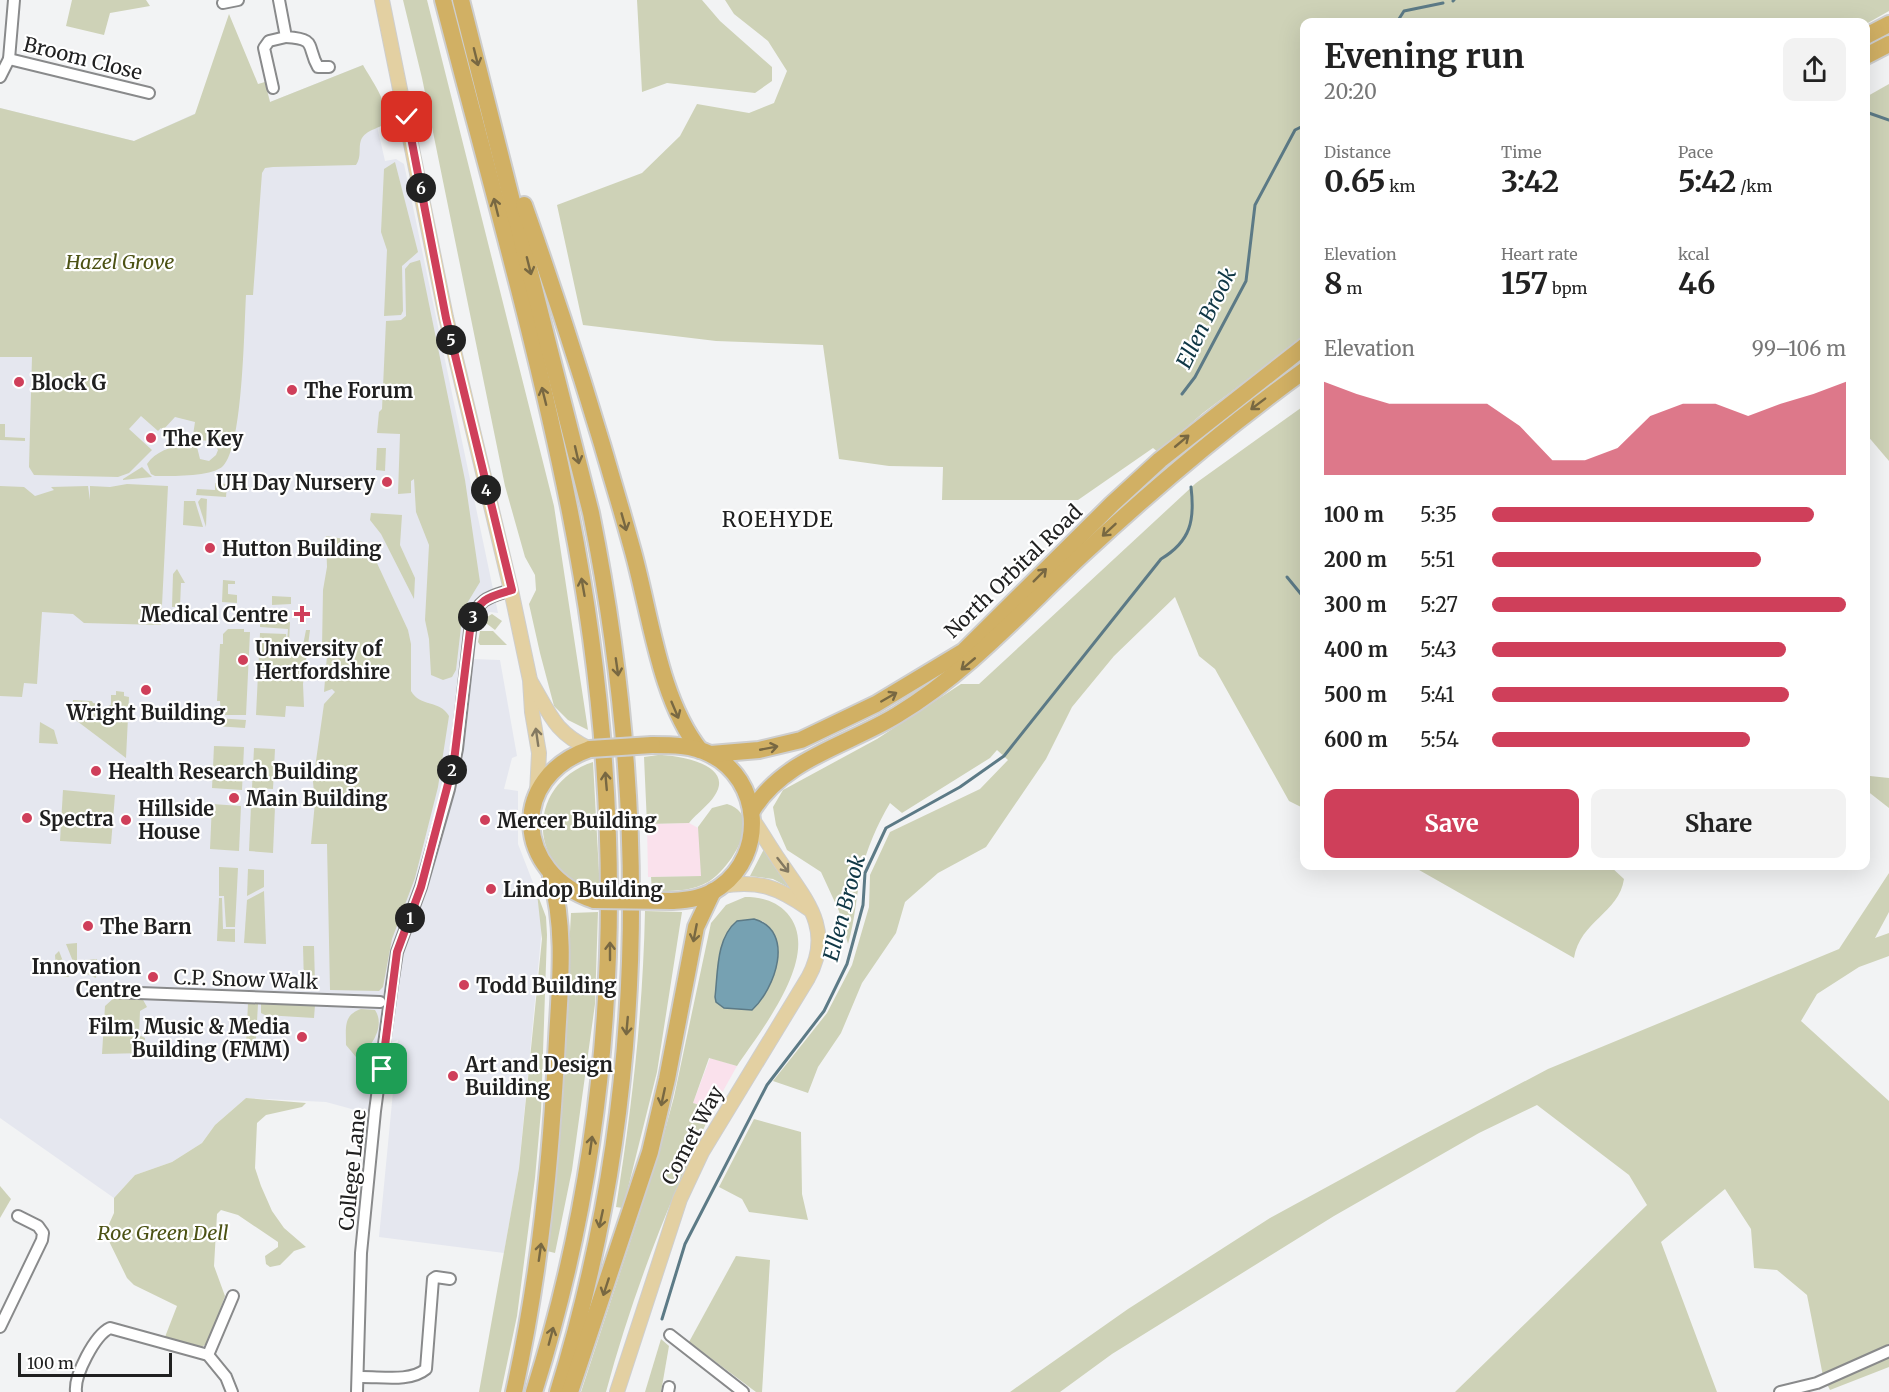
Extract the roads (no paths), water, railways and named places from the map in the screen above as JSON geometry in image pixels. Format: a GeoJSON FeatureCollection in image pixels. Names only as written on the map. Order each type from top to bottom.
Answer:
{"type":"FeatureCollection","features":[{"type":"Feature","properties":{"kind":"highway"},"geometry":{"type":"LineString","coordinates":[[443,0],[549,415],[570,513],[596,679],[607,794],[610,970],[602,1063],[577,1229],[534,1392]]}},
{"type":"Feature","properties":{"kind":"highway"},"geometry":{"type":"LineString","coordinates":[[461,0],[564,401],[605,584],[622,697],[633,863],[630,994],[620,1105],[606,1197],[591,1268],[558,1392]]}},
{"type":"Feature","properties":{"kind":"highway"},"geometry":{"type":"LineString","coordinates":[[1870,34],[1889,24]]}},
{"type":"Feature","properties":{"kind":"highway"},"geometry":{"type":"LineString","coordinates":[[1870,55],[1889,44]]}},
{"type":"Feature","properties":{"kind":"highway"},"geometry":{"type":"LineString","coordinates":[[499,148],[518,188],[532,227],[595,422],[633,550],[672,703],[689,736],[738,778],[753,816],[752,836],[745,857],[732,876],[717,889],[696,898],[672,902],[594,900],[565,888],[551,876],[539,858],[532,837],[531,823],[537,795],[557,766],[590,749],[652,745],[706,752]]}},
{"type":"Feature","properties":{"kind":"highway","name":"North Orbital Road"},"geometry":{"type":"LineString","coordinates":[[706,752],[759,750],[801,740],[876,704],[964,651],[1112,504],[1160,460],[1300,350]]}},
{"type":"Feature","properties":{"kind":"highway","name":"North Orbital Road"},"geometry":{"type":"LineString","coordinates":[[753,816],[761,797],[780,777],[881,725],[955,675],[1173,472],[1300,374]]}},
{"type":"Feature","properties":{"kind":"highway"},"geometry":{"type":"LineString","coordinates":[[514,1392],[539,1261],[552,1136],[562,933],[558,900],[551,876]]}},
{"type":"Feature","properties":{"kind":"highway"},"geometry":{"type":"LineString","coordinates":[[572,1392],[650,1152],[667,1079],[696,927],[717,889]]}},
{"type":"Feature","properties":{"kind":"main road"},"geometry":{"type":"LineString","coordinates":[[382,0],[446,318],[512,590],[530,680],[531,712],[539,753],[537,795]]}},
{"type":"Feature","properties":{"kind":"main road"},"geometry":{"type":"LineString","coordinates":[[530,680],[558,729],[570,740],[590,749]]}},
{"type":"Feature","properties":{"kind":"main road","name":"Comet Way"},"geometry":{"type":"LineString","coordinates":[[617,1392],[680,1199],[712,1134],[814,967],[819,941],[811,910],[798,884],[780,862],[753,816]]}},
{"type":"Feature","properties":{"kind":"main road"},"geometry":{"type":"LineString","coordinates":[[717,889],[743,883],[765,885],[786,892],[811,910]]}},
{"type":"Feature","properties":{"kind":"street"},"geometry":{"type":"LineString","coordinates":[[0,77],[9,59],[14,0]]}},
{"type":"Feature","properties":{"kind":"street"},"geometry":{"type":"LineString","coordinates":[[223,3],[238,0]]}},
{"type":"Feature","properties":{"kind":"street"},"geometry":{"type":"LineString","coordinates":[[279,0],[286,37]]}},
{"type":"Feature","properties":{"kind":"street"},"geometry":{"type":"LineString","coordinates":[[273,88],[264,48],[269,41],[286,37],[306,40],[312,45],[318,67],[329,67]]}},
{"type":"Feature","properties":{"kind":"street","name":"Broom Close"},"geometry":{"type":"LineString","coordinates":[[9,59],[149,93]]}},
{"type":"Feature","properties":{"kind":"street","name":"College Lane"},"geometry":{"type":"LineString","coordinates":[[357,1392],[361,1253],[375,1111],[397,952],[421,887],[449,789],[457,749],[473,615],[476,607],[486,598],[512,590]]}},
{"type":"Feature","properties":{"kind":"street","name":"C.P. Snow Walk"},"geometry":{"type":"LineString","coordinates":[[112,992],[380,1002]]}},
{"type":"Feature","properties":{"kind":"street"},"geometry":{"type":"LineString","coordinates":[[0,1327],[42,1240],[43,1233],[38,1226],[18,1216]]}},
{"type":"Feature","properties":{"kind":"street"},"geometry":{"type":"LineString","coordinates":[[358,1377],[408,1377],[418,1375],[426,1369],[433,1279],[436,1276],[450,1279]]}},
{"type":"Feature","properties":{"kind":"street"},"geometry":{"type":"LineString","coordinates":[[208,1355],[233,1296]]}},
{"type":"Feature","properties":{"kind":"street"},"geometry":{"type":"LineString","coordinates":[[76,1392],[82,1367],[95,1341],[101,1332],[110,1328],[208,1355],[226,1377],[232,1392]]}},
{"type":"Feature","properties":{"kind":"street"},"geometry":{"type":"LineString","coordinates":[[670,1335],[743,1392]]}},
{"type":"Feature","properties":{"kind":"street"},"geometry":{"type":"LineString","coordinates":[[1780,1392],[1817,1383],[1889,1351]]}},
{"type":"Feature","properties":{"kind":"water"},"geometry":{"type":"Polygon","coordinates":[[[754,919],[767,925],[775,935],[778,948],[774,975],[768,989],[752,1010],[724,1008],[716,1002],[715,997],[718,966],[725,937],[737,921],[754,919]]]}},
{"type":"Feature","properties":{"kind":"waterway","name":"Ellen Brook"},"geometry":{"type":"LineString","coordinates":[[1400,18],[1404,11],[1443,3]]}},
{"type":"Feature","properties":{"kind":"waterway"},"geometry":{"type":"LineString","coordinates":[[1870,113],[1889,120]]}},
{"type":"Feature","properties":{"kind":"waterway","name":"Ellen Brook"},"geometry":{"type":"LineString","coordinates":[[1182,394],[1195,377],[1246,281],[1255,205],[1295,130],[1300,128]]}},
{"type":"Feature","properties":{"kind":"waterway","name":"Ellen Brook"},"geometry":{"type":"LineString","coordinates":[[662,1319],[685,1244],[767,1085],[824,1011],[847,964],[863,905],[865,873],[886,828],[960,787],[1004,756],[1161,559],[1179,545],[1185,537],[1191,520],[1191,487]]}},
{"type":"Feature","properties":{"kind":"waterway"},"geometry":{"type":"LineString","coordinates":[[1287,577],[1300,593]]}},
{"type":"Feature","properties":{"kind":"place","name":"Block G"},"geometry":{"type":"Point","coordinates":[19,382]}},
{"type":"Feature","properties":{"kind":"place","name":"The Forum"},"geometry":{"type":"Point","coordinates":[292,390]}},
{"type":"Feature","properties":{"kind":"place","name":"The Key"},"geometry":{"type":"Point","coordinates":[151,438]}},
{"type":"Feature","properties":{"kind":"place","name":"UH Day Nursery"},"geometry":{"type":"Point","coordinates":[387,482]}},
{"type":"Feature","properties":{"kind":"place","name":"Hutton Building"},"geometry":{"type":"Point","coordinates":[210,548]}},
{"type":"Feature","properties":{"kind":"place","name":"Medical Centre"},"geometry":{"type":"Point","coordinates":[302,614]}},
{"type":"Feature","properties":{"kind":"place","name":"University of Hertfordshire"},"geometry":{"type":"Point","coordinates":[243,660]}},
{"type":"Feature","properties":{"kind":"place","name":"Wright Building"},"geometry":{"type":"Point","coordinates":[146,690]}},
{"type":"Feature","properties":{"kind":"place","name":"Health Research Building"},"geometry":{"type":"Point","coordinates":[96,771]}},
{"type":"Feature","properties":{"kind":"place","name":"Main Building"},"geometry":{"type":"Point","coordinates":[234,798]}},
{"type":"Feature","properties":{"kind":"place","name":"Spectra"},"geometry":{"type":"Point","coordinates":[27,818]}},
{"type":"Feature","properties":{"kind":"place","name":"Hillside House"},"geometry":{"type":"Point","coordinates":[126,820]}},
{"type":"Feature","properties":{"kind":"place","name":"Mercer Building"},"geometry":{"type":"Point","coordinates":[485,820]}},
{"type":"Feature","properties":{"kind":"place","name":"Lindop Building"},"geometry":{"type":"Point","coordinates":[491,889]}},
{"type":"Feature","properties":{"kind":"place","name":"The Barn"},"geometry":{"type":"Point","coordinates":[88,926]}},
{"type":"Feature","properties":{"kind":"place","name":"Innovation Centre"},"geometry":{"type":"Point","coordinates":[153,977]}},
{"type":"Feature","properties":{"kind":"place","name":"Todd Building"},"geometry":{"type":"Point","coordinates":[464,985]}},
{"type":"Feature","properties":{"kind":"place","name":"Film, Music & Media Building (FMM)"},"geometry":{"type":"Point","coordinates":[302,1037]}},
{"type":"Feature","properties":{"kind":"place","name":"Art and Design Building"},"geometry":{"type":"Point","coordinates":[453,1076]}},
{"type":"Feature","properties":{"kind":"district","name":"ROEHYDE"},"geometry":{"type":"Point","coordinates":[778,519]}},
{"type":"Feature","properties":{"kind":"park label","name":"Hazel Grove"},"geometry":{"type":"Point","coordinates":[120,261]}},
{"type":"Feature","properties":{"kind":"park label","name":"Roe Green Dell"},"geometry":{"type":"Point","coordinates":[163,1232]}}]}
